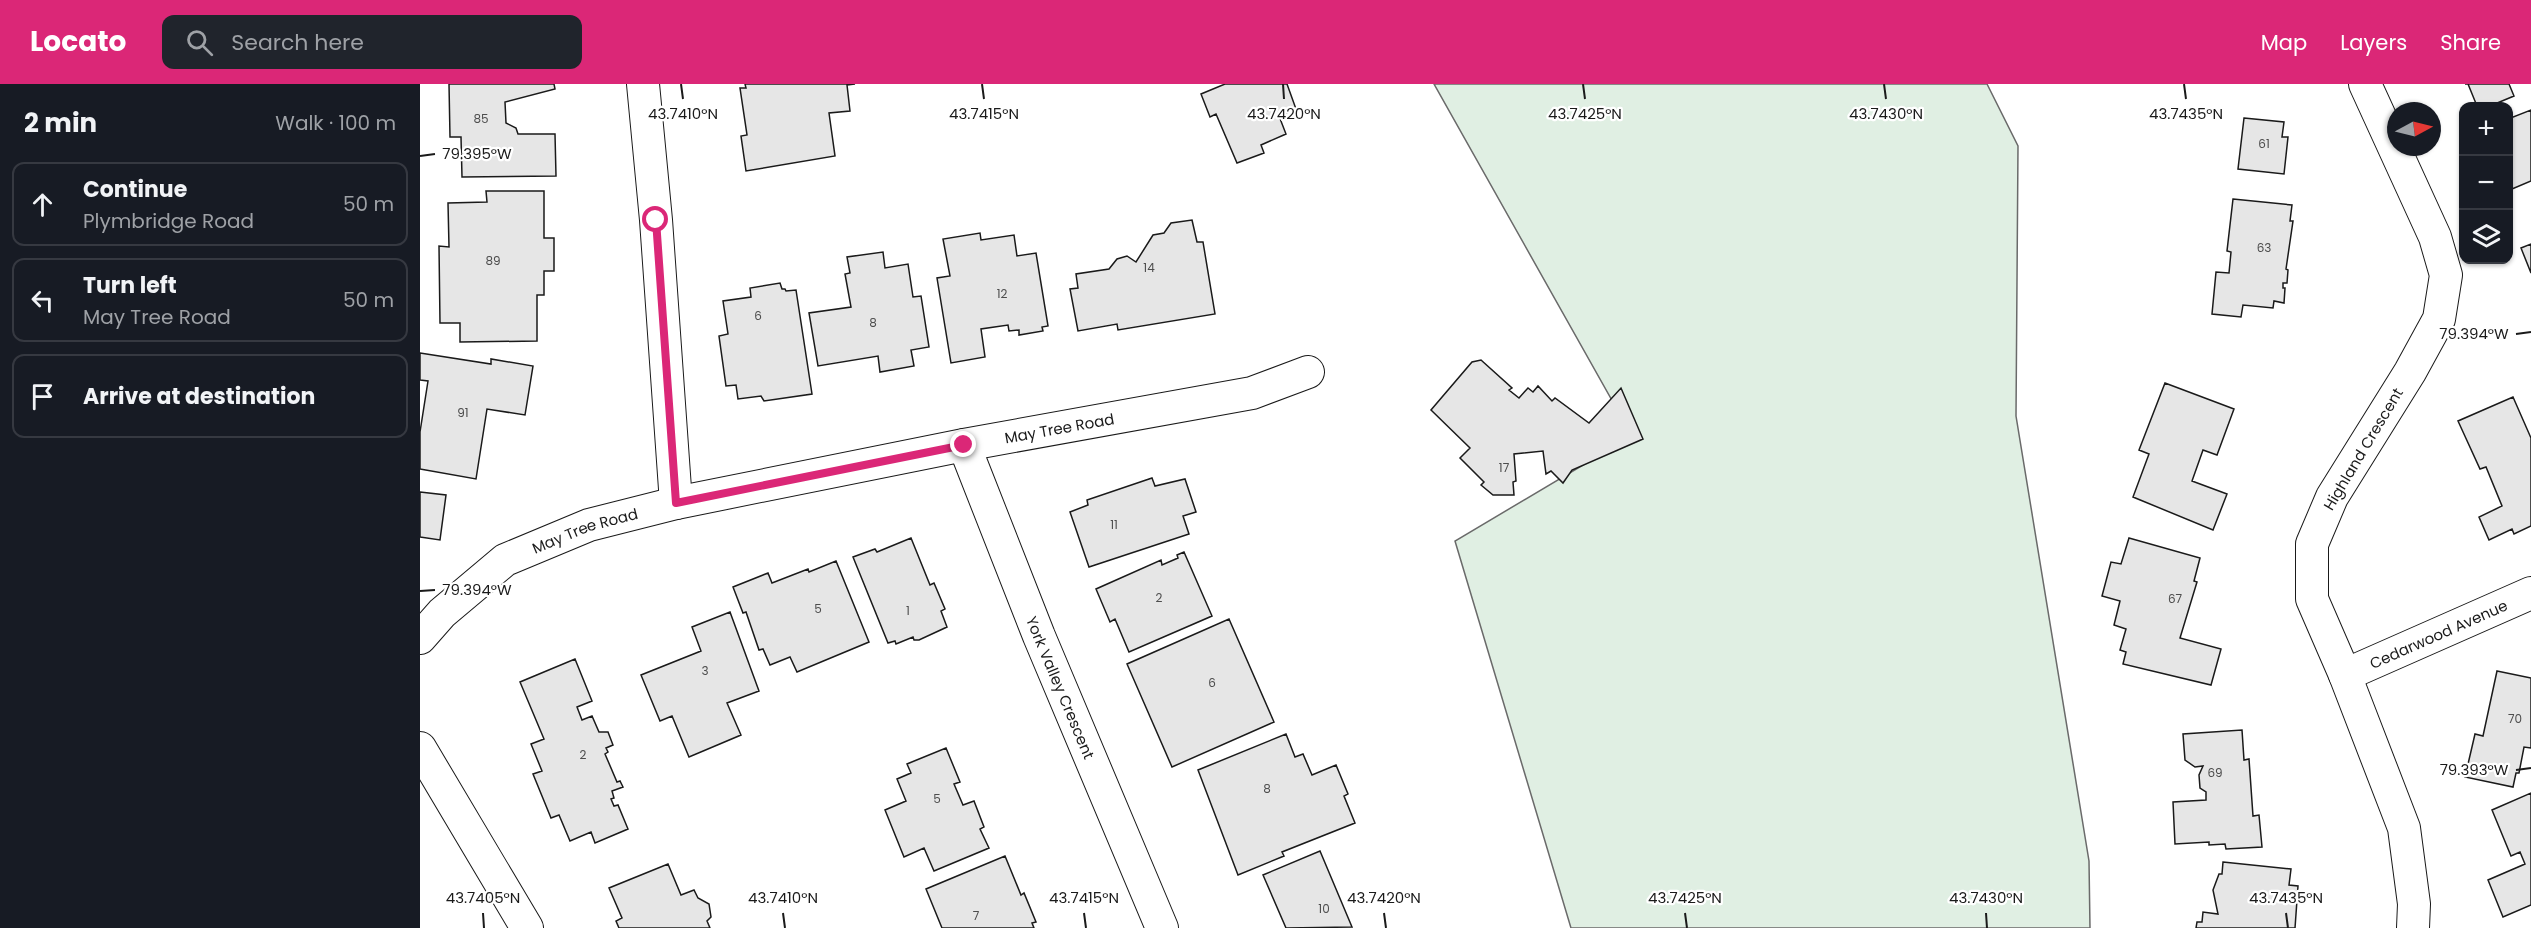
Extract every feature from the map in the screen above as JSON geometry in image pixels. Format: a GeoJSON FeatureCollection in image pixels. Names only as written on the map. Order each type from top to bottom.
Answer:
{"type":"FeatureCollection","features":[{"type":"Feature","properties":{"kind":"street"},"geometry":{"type":"LineString","coordinates":[[643,84],[656,220],[676,503]]}},
{"type":"Feature","properties":{"kind":"street","name":"Highland Crescent"},"geometry":{"type":"LineString","coordinates":[[2365,84],[2434,237],[2446,275],[2439,319],[2410,372],[2332,497],[2312,544],[2312,599],[2345,675],[2404,828],[2414,904],[2413,928]]}},
{"type":"Feature","properties":{"kind":"street","name":"May Tree Road"},"geometry":{"type":"LineString","coordinates":[[420,638],[442,613],[505,560],[589,525],[676,503],[964,445],[1252,393],[1308,372]]}},
{"type":"Feature","properties":{"kind":"street","name":"York Valley Crescent"},"geometry":{"type":"LineString","coordinates":[[964,445],[1161,928]]}},
{"type":"Feature","properties":{"kind":"street","name":"Cedarwood Avenue"},"geometry":{"type":"LineString","coordinates":[[2345,675],[2531,593]]}},
{"type":"Feature","properties":{"kind":"street"},"geometry":{"type":"LineString","coordinates":[[420,748],[527,928]]}},
{"type":"Feature","properties":{"kind":"green space"},"geometry":{"type":"Polygon","coordinates":[[[1434,84],[1987,84],[2018,146],[2016,416],[2089,861],[2090,928],[1571,928],[1455,541],[1632,436],[1434,84]]]}},
{"type":"Feature","properties":{"kind":"building"},"geometry":{"type":"Polygon","coordinates":[[[449,84],[554,84],[555,89],[505,102],[506,123],[516,128],[518,134],[555,134],[556,176],[462,177],[461,137],[450,137],[449,84]]]}},
{"type":"Feature","properties":{"kind":"building"},"geometry":{"type":"Polygon","coordinates":[[[745,84],[855,84],[847,85],[850,111],[829,113],[835,156],[746,171],[741,136],[747,135],[740,88],[746,88],[745,84]]]}},
{"type":"Feature","properties":{"kind":"building"},"geometry":{"type":"Polygon","coordinates":[[[1225,84],[1287,84],[1296,109],[1279,116],[1286,134],[1261,145],[1264,153],[1237,163],[1216,114],[1210,117],[1201,94],[1225,84]]]}},
{"type":"Feature","properties":{"kind":"building"},"geometry":{"type":"Polygon","coordinates":[[[2468,84],[2509,84],[2514,96],[2500,102],[2475,102],[2468,84]]]}},
{"type":"Feature","properties":{"kind":"building"},"geometry":{"type":"Polygon","coordinates":[[[2531,110],[2531,181],[2513,189],[2513,156],[2513,117],[2531,110]]]}},
{"type":"Feature","properties":{"kind":"building"},"geometry":{"type":"Polygon","coordinates":[[[2244,118],[2284,122],[2282,137],[2288,137],[2284,174],[2238,169],[2244,118]]]}},
{"type":"Feature","properties":{"kind":"building"},"geometry":{"type":"Polygon","coordinates":[[[486,191],[544,191],[544,238],[554,238],[554,271],[544,271],[544,295],[537,295],[537,341],[460,342],[460,323],[440,323],[439,246],[449,247],[448,203],[487,202],[486,191]]]}},
{"type":"Feature","properties":{"kind":"building"},"geometry":{"type":"Polygon","coordinates":[[[2233,199],[2292,205],[2290,221],[2293,221],[2286,269],[2288,270],[2287,283],[2283,283],[2284,303],[2274,301],[2273,308],[2243,305],[2241,317],[2212,314],[2216,272],[2229,273],[2231,252],[2227,251],[2233,199]]]}},
{"type":"Feature","properties":{"kind":"building"},"geometry":{"type":"Polygon","coordinates":[[[1192,220],[1197,242],[1203,242],[1215,314],[1118,330],[1117,324],[1078,331],[1070,289],[1078,288],[1076,274],[1109,269],[1117,259],[1127,256],[1136,262],[1153,235],[1164,233],[1171,223],[1192,220]]]}},
{"type":"Feature","properties":{"kind":"building"},"geometry":{"type":"Polygon","coordinates":[[[980,233],[981,240],[1014,235],[1017,256],[1036,253],[1048,326],[1042,327],[1043,331],[1019,335],[1019,330],[1009,331],[1008,325],[981,329],[985,357],[951,363],[937,278],[950,276],[943,239],[980,233]]]}},
{"type":"Feature","properties":{"kind":"building"},"geometry":{"type":"Polygon","coordinates":[[[2531,244],[2531,273],[2521,248],[2531,244]]]}},
{"type":"Feature","properties":{"kind":"building"},"geometry":{"type":"Polygon","coordinates":[[[883,252],[885,268],[908,264],[913,297],[921,296],[929,347],[911,350],[914,366],[880,372],[878,356],[818,366],[809,313],[851,307],[845,274],[850,273],[847,257],[883,252]]]}},
{"type":"Feature","properties":{"kind":"building"},"geometry":{"type":"Polygon","coordinates":[[[780,283],[782,289],[786,291],[796,290],[812,394],[764,401],[761,396],[738,399],[736,385],[726,386],[719,336],[728,334],[723,301],[751,297],[750,288],[780,283]]]}},
{"type":"Feature","properties":{"kind":"building"},"geometry":{"type":"Polygon","coordinates":[[[420,353],[491,364],[491,359],[533,366],[525,415],[487,409],[476,479],[420,469],[420,432],[428,381],[420,380],[420,353]]]}},
{"type":"Feature","properties":{"kind":"building"},"geometry":{"type":"Polygon","coordinates":[[[1481,360],[1512,388],[1509,390],[1519,398],[1528,388],[1533,392],[1538,386],[1552,401],[1555,398],[1589,423],[1621,388],[1643,439],[1572,470],[1563,483],[1551,471],[1546,474],[1543,451],[1514,454],[1516,481],[1513,482],[1514,495],[1493,495],[1481,485],[1484,482],[1460,458],[1470,448],[1431,410],[1472,362],[1481,360]]]}},
{"type":"Feature","properties":{"kind":"building"},"geometry":{"type":"Polygon","coordinates":[[[2165,383],[2234,409],[2217,455],[2203,450],[2192,481],[2227,494],[2213,530],[2133,497],[2149,454],[2139,450],[2165,383]]]}},
{"type":"Feature","properties":{"kind":"building"},"geometry":{"type":"Polygon","coordinates":[[[2513,397],[2531,438],[2531,526],[2514,534],[2512,529],[2489,540],[2479,517],[2502,506],[2486,467],[2480,469],[2458,421],[2513,397]]]}},
{"type":"Feature","properties":{"kind":"building"},"geometry":{"type":"Polygon","coordinates":[[[1152,478],[1155,486],[1185,479],[1196,512],[1183,516],[1189,534],[1089,567],[1070,512],[1088,505],[1087,500],[1152,478]]]}},
{"type":"Feature","properties":{"kind":"building"},"geometry":{"type":"Polygon","coordinates":[[[420,492],[446,495],[440,540],[420,537],[420,492]]]}},
{"type":"Feature","properties":{"kind":"building"},"geometry":{"type":"Polygon","coordinates":[[[911,538],[930,585],[934,583],[945,609],[941,611],[947,627],[919,640],[914,640],[913,637],[896,644],[895,641],[888,643],[853,557],[875,549],[877,552],[911,538]]]}},
{"type":"Feature","properties":{"kind":"building"},"geometry":{"type":"Polygon","coordinates":[[[2129,538],[2200,558],[2194,581],[2197,582],[2180,638],[2221,649],[2211,685],[2123,664],[2126,652],[2120,650],[2126,629],[2114,625],[2120,601],[2102,596],[2111,562],[2121,564],[2129,538]]]}},
{"type":"Feature","properties":{"kind":"building"},"geometry":{"type":"Polygon","coordinates":[[[1184,552],[1212,616],[1129,652],[1115,619],[1110,622],[1096,589],[1161,560],[1162,565],[1178,558],[1177,555],[1184,552]]]}},
{"type":"Feature","properties":{"kind":"building"},"geometry":{"type":"Polygon","coordinates":[[[836,561],[869,642],[797,672],[790,657],[770,665],[763,649],[759,650],[746,612],[743,613],[733,587],[768,573],[772,583],[836,561]]]}},
{"type":"Feature","properties":{"kind":"building"},"geometry":{"type":"Polygon","coordinates":[[[730,612],[759,691],[727,703],[741,735],[689,757],[672,716],[660,721],[641,675],[701,651],[692,627],[730,612]]]}},
{"type":"Feature","properties":{"kind":"building"},"geometry":{"type":"Polygon","coordinates":[[[1229,619],[1274,722],[1172,767],[1127,664],[1229,619]]]}},
{"type":"Feature","properties":{"kind":"building"},"geometry":{"type":"Polygon","coordinates":[[[575,659],[592,701],[577,707],[582,720],[592,716],[599,732],[608,732],[613,745],[606,748],[608,752],[605,754],[617,782],[620,781],[623,787],[612,791],[614,798],[611,799],[614,806],[618,805],[628,829],[595,843],[591,832],[570,841],[559,815],[551,818],[533,774],[542,771],[531,744],[544,739],[520,682],[575,659]]]}},
{"type":"Feature","properties":{"kind":"building"},"geometry":{"type":"Polygon","coordinates":[[[2497,671],[2531,678],[2531,748],[2524,747],[2519,773],[2516,773],[2513,787],[2465,777],[2475,734],[2483,736],[2497,671]]]}},
{"type":"Feature","properties":{"kind":"building"},"geometry":{"type":"Polygon","coordinates":[[[2242,730],[2244,760],[2249,759],[2253,816],[2259,815],[2262,847],[2226,849],[2225,844],[2209,845],[2209,842],[2175,844],[2173,802],[2206,800],[2206,792],[2200,788],[2199,775],[2203,766],[2195,767],[2185,760],[2183,734],[2242,730]]]}},
{"type":"Feature","properties":{"kind":"building"},"geometry":{"type":"Polygon","coordinates":[[[1286,734],[1295,757],[1303,754],[1312,775],[1336,765],[1348,794],[1344,796],[1355,823],[1282,852],[1284,856],[1238,875],[1198,770],[1286,734]]]}},
{"type":"Feature","properties":{"kind":"building"},"geometry":{"type":"Polygon","coordinates":[[[946,748],[960,782],[954,784],[963,805],[974,801],[984,827],[980,829],[989,848],[934,871],[924,848],[904,857],[885,810],[906,801],[897,779],[911,773],[907,764],[946,748]]]}},
{"type":"Feature","properties":{"kind":"building"},"geometry":{"type":"Polygon","coordinates":[[[2531,793],[2531,905],[2503,917],[2488,880],[2525,864],[2520,852],[2511,856],[2492,810],[2531,793]]]}},
{"type":"Feature","properties":{"kind":"building"},"geometry":{"type":"Polygon","coordinates":[[[1320,851],[1352,927],[1286,928],[1263,875],[1320,851]]]}},
{"type":"Feature","properties":{"kind":"building"},"geometry":{"type":"Polygon","coordinates":[[[1005,856],[1021,895],[1024,893],[1036,922],[1032,923],[1034,928],[942,928],[926,889],[1005,856]]]}},
{"type":"Feature","properties":{"kind":"building"},"geometry":{"type":"Polygon","coordinates":[[[2223,862],[2291,869],[2289,885],[2298,886],[2295,928],[2196,928],[2197,922],[2202,922],[2203,912],[2218,914],[2213,890],[2219,874],[2222,874],[2223,862]]]}},
{"type":"Feature","properties":{"kind":"building"},"geometry":{"type":"Polygon","coordinates":[[[668,864],[681,895],[694,890],[698,898],[709,904],[711,917],[707,921],[710,928],[619,928],[616,921],[622,918],[609,888],[668,864]]]}},
{"type":"Feature","properties":{"kind":"route"},"geometry":{"type":"LineString","coordinates":[[656,220],[676,503],[964,445]]}}]}
